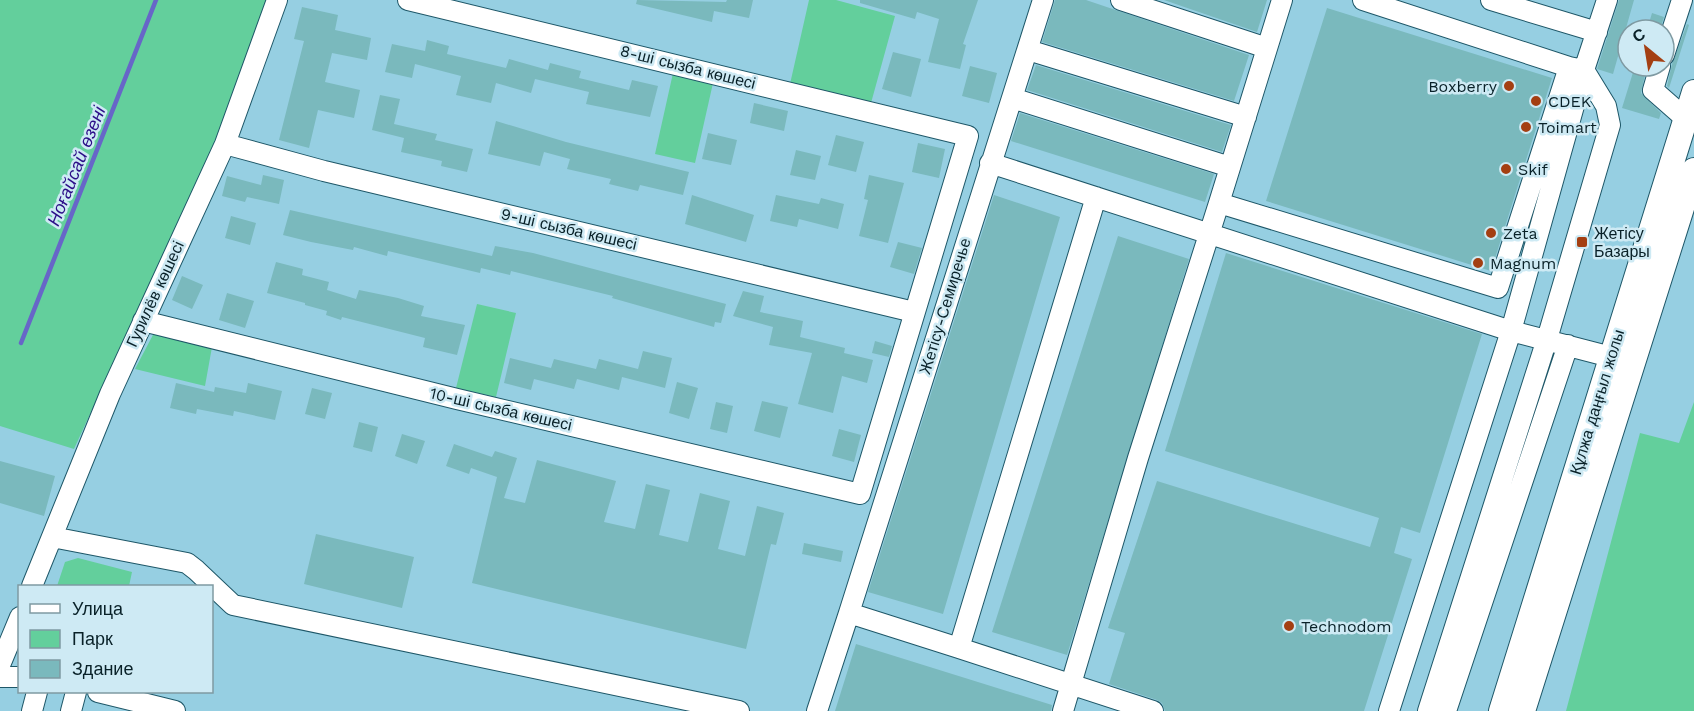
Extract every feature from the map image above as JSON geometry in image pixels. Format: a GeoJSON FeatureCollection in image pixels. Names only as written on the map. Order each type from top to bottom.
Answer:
{"type":"FeatureCollection","features":[{"type":"Feature","properties":{"kind":"main road","name":"Құлжа даңғыл жолы"},"geometry":{"type":"LineString","coordinates":[[1501,711],[1694,92]]}},
{"type":"Feature","properties":{"kind":"main road","name":"Құлжа даңғыл жолы"},"geometry":{"type":"LineString","coordinates":[[1522,711],[1694,170]]}},
{"type":"Feature","properties":{"kind":"street","name":"Гурилёв көшесі"},"geometry":{"type":"LineString","coordinates":[[32,585],[143,321],[225,144],[277,0]]}},
{"type":"Feature","properties":{"kind":"street","name":"8-ші сызба көшесі"},"geometry":{"type":"LineString","coordinates":[[408,0],[968,136],[914,312]]}},
{"type":"Feature","properties":{"kind":"street","name":"Жетісу-Семиречье"},"geometry":{"type":"LineString","coordinates":[[817,711],[1043,0]]}},
{"type":"Feature","properties":{"kind":"street"},"geometry":{"type":"LineString","coordinates":[[1121,0],[1267,48]]}},
{"type":"Feature","properties":{"kind":"street"},"geometry":{"type":"LineString","coordinates":[[1063,711],[1138,458],[1211,233],[1282,0]]}},
{"type":"Feature","properties":{"kind":"street"},"geometry":{"type":"LineString","coordinates":[[1363,0],[1577,69],[1606,106],[1610,125],[1547,339],[1428,711]]}},
{"type":"Feature","properties":{"kind":"street"},"geometry":{"type":"LineString","coordinates":[[1491,0],[1597,32]]}},
{"type":"Feature","properties":{"kind":"street"},"geometry":{"type":"LineString","coordinates":[[1219,202],[1498,288],[1577,69],[1597,32],[1607,0]]}},
{"type":"Feature","properties":{"kind":"street"},"geometry":{"type":"LineString","coordinates":[[1676,18],[1682,0]]}},
{"type":"Feature","properties":{"kind":"street"},"geometry":{"type":"LineString","coordinates":[[1028,50],[1246,117]]}},
{"type":"Feature","properties":{"kind":"street"},"geometry":{"type":"LineString","coordinates":[[1389,711],[1511,331],[1577,69]]}},
{"type":"Feature","properties":{"kind":"street"},"geometry":{"type":"LineString","coordinates":[[1656,78],[1653,90],[1686,119]]}},
{"type":"Feature","properties":{"kind":"street"},"geometry":{"type":"LineString","coordinates":[[1012,98],[1230,167]]}},
{"type":"Feature","properties":{"kind":"street","name":"9-ші сызба көшесі"},"geometry":{"type":"LineString","coordinates":[[225,144],[324,171],[914,312]]}},
{"type":"Feature","properties":{"kind":"street"},"geometry":{"type":"LineString","coordinates":[[990,163],[1511,331],[1611,357]]}},
{"type":"Feature","properties":{"kind":"street"},"geometry":{"type":"LineString","coordinates":[[960,648],[1096,196]]}},
{"type":"Feature","properties":{"kind":"street","name":"10-ші сызба көшесі"},"geometry":{"type":"LineString","coordinates":[[143,321],[457,399],[860,494],[914,312]]}},
{"type":"Feature","properties":{"kind":"street"},"geometry":{"type":"LineString","coordinates":[[1446,711],[1568,345]]}},
{"type":"Feature","properties":{"kind":"street"},"geometry":{"type":"LineString","coordinates":[[52,537],[186,564],[212,585]]}},
{"type":"Feature","properties":{"kind":"street"},"geometry":{"type":"LineString","coordinates":[[213,586],[233,605],[739,711]]}},
{"type":"Feature","properties":{"kind":"street"},"geometry":{"type":"LineString","coordinates":[[849,613],[1153,711]]}},
{"type":"Feature","properties":{"kind":"street"},"geometry":{"type":"LineString","coordinates":[[0,665],[18,622]]}},
{"type":"Feature","properties":{"kind":"street"},"geometry":{"type":"LineString","coordinates":[[0,677],[18,677]]}},
{"type":"Feature","properties":{"kind":"street"},"geometry":{"type":"LineString","coordinates":[[32,711],[37,693]]}},
{"type":"Feature","properties":{"kind":"street"},"geometry":{"type":"LineString","coordinates":[[71,711],[76,693]]}},
{"type":"Feature","properties":{"kind":"street"},"geometry":{"type":"LineString","coordinates":[[102,693],[175,711]]}},
{"type":"Feature","properties":{"kind":"green space"},"geometry":{"type":"Polygon","coordinates":[[[0,0],[269,0],[216,140],[74,449],[0,426],[0,0]]]}},
{"type":"Feature","properties":{"kind":"green space"},"geometry":{"type":"Polygon","coordinates":[[[809,0],[836,0],[895,16],[871,103],[790,84],[809,0]]]}},
{"type":"Feature","properties":{"kind":"green space"},"geometry":{"type":"Polygon","coordinates":[[[673,73],[713,83],[695,163],[655,154],[673,73]]]}},
{"type":"Feature","properties":{"kind":"green space"},"geometry":{"type":"Polygon","coordinates":[[[477,304],[516,313],[496,397],[456,388],[477,304]]]}},
{"type":"Feature","properties":{"kind":"green space"},"geometry":{"type":"Polygon","coordinates":[[[154,333],[212,347],[205,386],[135,369],[154,333]]]}},
{"type":"Feature","properties":{"kind":"green space"},"geometry":{"type":"Polygon","coordinates":[[[1694,402],[1694,711],[1566,711],[1640,433],[1679,443],[1694,402]]]}},
{"type":"Feature","properties":{"kind":"green space"},"geometry":{"type":"Polygon","coordinates":[[[78,558],[132,572],[129,585],[57,585],[65,562],[78,558]]]}},
{"type":"Feature","properties":{"kind":"building"},"geometry":{"type":"Polygon","coordinates":[[[637,0],[726,2],[727,0],[753,0],[749,18],[714,11],[712,22],[636,4],[637,0]]]}},
{"type":"Feature","properties":{"kind":"building"},"geometry":{"type":"Polygon","coordinates":[[[860,0],[978,0],[963,44],[966,45],[960,69],[928,62],[939,19],[917,12],[915,19],[860,3],[860,0]]]}},
{"type":"Feature","properties":{"kind":"building"},"geometry":{"type":"Polygon","coordinates":[[[1055,0],[1086,0],[1249,55],[1234,101],[1042,42],[1055,0]]]}},
{"type":"Feature","properties":{"kind":"building"},"geometry":{"type":"Polygon","coordinates":[[[1164,0],[1267,0],[1257,32],[1164,0]]]}},
{"type":"Feature","properties":{"kind":"building"},"geometry":{"type":"Polygon","coordinates":[[[1619,0],[1634,0],[1629,18],[1616,18],[1616,63],[1613,74],[1597,69],[1619,0]]]}},
{"type":"Feature","properties":{"kind":"building"},"geometry":{"type":"Polygon","coordinates":[[[302,7],[338,15],[335,30],[371,38],[367,60],[332,53],[325,82],[360,90],[354,118],[318,110],[309,148],[279,140],[304,41],[294,39],[302,7]]]}},
{"type":"Feature","properties":{"kind":"building"},"geometry":{"type":"Polygon","coordinates":[[[1327,8],[1552,78],[1491,271],[1266,201],[1327,8]]]}},
{"type":"Feature","properties":{"kind":"building"},"geometry":{"type":"Polygon","coordinates":[[[1652,13],[1664,17],[1664,18],[1651,18],[1652,13]]]}},
{"type":"Feature","properties":{"kind":"building"},"geometry":{"type":"Polygon","coordinates":[[[1687,24],[1689,25],[1676,66],[1676,53],[1687,24]]]}},
{"type":"Feature","properties":{"kind":"building"},"geometry":{"type":"Polygon","coordinates":[[[427,40],[449,46],[447,54],[506,68],[509,59],[548,70],[550,63],[581,71],[579,78],[629,90],[632,80],[658,86],[650,117],[586,104],[589,92],[535,79],[531,93],[496,83],[491,103],[456,95],[461,76],[415,64],[412,78],[385,72],[392,44],[425,51],[427,40]]]}},
{"type":"Feature","properties":{"kind":"building"},"geometry":{"type":"Polygon","coordinates":[[[893,52],[921,59],[911,97],[882,89],[893,52]]]}},
{"type":"Feature","properties":{"kind":"building"},"geometry":{"type":"Polygon","coordinates":[[[1036,65],[1231,125],[1222,152],[1027,90],[1036,65]]]}},
{"type":"Feature","properties":{"kind":"building"},"geometry":{"type":"Polygon","coordinates":[[[970,66],[997,73],[989,103],[962,96],[970,66]]]}},
{"type":"Feature","properties":{"kind":"building"},"geometry":{"type":"Polygon","coordinates":[[[1631,78],[1644,78],[1641,93],[1661,113],[1659,119],[1622,108],[1631,78]]]}},
{"type":"Feature","properties":{"kind":"building"},"geometry":{"type":"Polygon","coordinates":[[[1669,78],[1672,78],[1669,88],[1667,86],[1669,78]]]}},
{"type":"Feature","properties":{"kind":"building"},"geometry":{"type":"Polygon","coordinates":[[[380,95],[400,99],[394,124],[437,134],[435,140],[473,149],[467,172],[441,166],[442,161],[401,152],[404,138],[372,130],[380,95]]]}},
{"type":"Feature","properties":{"kind":"building"},"geometry":{"type":"Polygon","coordinates":[[[754,103],[788,111],[784,131],[750,123],[754,103]]]}},
{"type":"Feature","properties":{"kind":"building"},"geometry":{"type":"Polygon","coordinates":[[[1020,113],[1214,174],[1205,202],[1011,141],[1020,113]]]}},
{"type":"Feature","properties":{"kind":"building"},"geometry":{"type":"Polygon","coordinates":[[[496,121],[566,142],[689,172],[683,195],[640,185],[638,191],[609,184],[611,179],[567,169],[570,159],[544,152],[540,166],[488,154],[496,121]]]}},
{"type":"Feature","properties":{"kind":"building"},"geometry":{"type":"Polygon","coordinates":[[[708,133],[737,140],[731,165],[702,159],[708,133]]]}},
{"type":"Feature","properties":{"kind":"building"},"geometry":{"type":"Polygon","coordinates":[[[836,135],[864,142],[856,172],[828,165],[836,135]]]}},
{"type":"Feature","properties":{"kind":"building"},"geometry":{"type":"Polygon","coordinates":[[[918,143],[945,149],[939,178],[912,172],[918,143]]]}},
{"type":"Feature","properties":{"kind":"building"},"geometry":{"type":"Polygon","coordinates":[[[796,150],[821,156],[815,180],[790,175],[796,150]]]}},
{"type":"Feature","properties":{"kind":"building"},"geometry":{"type":"Polygon","coordinates":[[[263,175],[284,180],[279,204],[247,197],[245,202],[222,196],[227,176],[261,185],[263,175]]]}},
{"type":"Feature","properties":{"kind":"building"},"geometry":{"type":"Polygon","coordinates":[[[869,175],[904,183],[888,243],[859,236],[868,200],[864,199],[869,175]]]}},
{"type":"Feature","properties":{"kind":"building"},"geometry":{"type":"Polygon","coordinates":[[[692,195],[754,215],[746,242],[685,224],[692,195]]]}},
{"type":"Feature","properties":{"kind":"building"},"geometry":{"type":"Polygon","coordinates":[[[776,195],[819,204],[821,198],[844,204],[838,229],[799,219],[797,227],[770,221],[776,195]]]}},
{"type":"Feature","properties":{"kind":"building"},"geometry":{"type":"Polygon","coordinates":[[[994,195],[1060,217],[943,614],[868,592],[994,195]]]}},
{"type":"Feature","properties":{"kind":"building"},"geometry":{"type":"Polygon","coordinates":[[[290,210],[492,256],[495,246],[533,253],[726,304],[721,323],[715,322],[714,327],[612,298],[613,296],[511,271],[510,275],[481,268],[480,273],[388,251],[387,256],[354,247],[353,250],[311,242],[283,235],[290,210]]]}},
{"type":"Feature","properties":{"kind":"building"},"geometry":{"type":"Polygon","coordinates":[[[231,216],[256,223],[250,245],[225,238],[231,216]]]}},
{"type":"Feature","properties":{"kind":"building"},"geometry":{"type":"Polygon","coordinates":[[[1118,236],[1189,259],[1067,655],[992,632],[1118,236]]]}},
{"type":"Feature","properties":{"kind":"building"},"geometry":{"type":"Polygon","coordinates":[[[898,242],[922,248],[914,274],[890,267],[898,242]]]}},
{"type":"Feature","properties":{"kind":"building"},"geometry":{"type":"Polygon","coordinates":[[[1226,253],[1482,334],[1420,533],[1401,527],[1394,553],[1412,559],[1364,711],[1165,711],[1162,703],[1157,700],[1109,684],[1125,633],[1108,628],[1157,481],[1370,547],[1379,518],[1165,451],[1226,253]]]}},
{"type":"Feature","properties":{"kind":"building"},"geometry":{"type":"Polygon","coordinates":[[[276,262],[303,269],[302,275],[329,282],[327,290],[356,299],[359,290],[398,298],[424,306],[421,316],[465,325],[457,355],[423,347],[425,338],[342,317],[341,320],[326,315],[327,311],[267,293],[276,262]]]}},
{"type":"Feature","properties":{"kind":"building"},"geometry":{"type":"Polygon","coordinates":[[[182,276],[203,285],[192,309],[172,300],[182,276]]]}},
{"type":"Feature","properties":{"kind":"building"},"geometry":{"type":"Polygon","coordinates":[[[743,291],[764,296],[760,312],[803,321],[800,337],[845,348],[844,353],[873,360],[867,383],[842,376],[833,413],[798,404],[812,353],[769,345],[773,327],[733,316],[743,291]]]}},
{"type":"Feature","properties":{"kind":"building"},"geometry":{"type":"Polygon","coordinates":[[[227,293],[254,301],[245,328],[219,320],[227,293]]]}},
{"type":"Feature","properties":{"kind":"building"},"geometry":{"type":"Polygon","coordinates":[[[875,341],[892,346],[889,357],[872,353],[875,341]]]}},
{"type":"Feature","properties":{"kind":"building"},"geometry":{"type":"Polygon","coordinates":[[[643,351],[672,358],[665,388],[622,377],[619,390],[577,379],[574,389],[534,379],[531,390],[504,383],[510,358],[551,368],[554,359],[596,369],[599,359],[638,369],[643,351]]]}},
{"type":"Feature","properties":{"kind":"building"},"geometry":{"type":"Polygon","coordinates":[[[677,382],[698,388],[689,419],[669,413],[677,382]]]}},
{"type":"Feature","properties":{"kind":"building"},"geometry":{"type":"Polygon","coordinates":[[[176,383],[214,392],[215,387],[246,393],[248,383],[282,391],[275,420],[234,411],[233,416],[197,409],[196,414],[170,408],[176,383]]]}},
{"type":"Feature","properties":{"kind":"building"},"geometry":{"type":"Polygon","coordinates":[[[312,388],[332,393],[325,419],[305,414],[312,388]]]}},
{"type":"Feature","properties":{"kind":"building"},"geometry":{"type":"Polygon","coordinates":[[[762,401],[788,407],[780,438],[754,431],[762,401]]]}},
{"type":"Feature","properties":{"kind":"building"},"geometry":{"type":"Polygon","coordinates":[[[716,402],[733,406],[727,433],[710,429],[716,402]]]}},
{"type":"Feature","properties":{"kind":"building"},"geometry":{"type":"Polygon","coordinates":[[[359,422],[378,427],[372,452],[353,447],[359,422]]]}},
{"type":"Feature","properties":{"kind":"building"},"geometry":{"type":"Polygon","coordinates":[[[839,429],[861,435],[854,462],[832,456],[839,429]]]}},
{"type":"Feature","properties":{"kind":"building"},"geometry":{"type":"Polygon","coordinates":[[[402,434],[425,441],[417,464],[395,456],[402,434]]]}},
{"type":"Feature","properties":{"kind":"building"},"geometry":{"type":"Polygon","coordinates":[[[454,444],[492,457],[495,451],[517,458],[504,498],[525,503],[537,460],[616,481],[604,522],[635,529],[646,484],[670,490],[659,535],[688,542],[700,493],[730,501],[718,549],[745,556],[757,506],[784,513],[776,545],[771,544],[746,649],[472,583],[497,477],[471,468],[469,474],[446,466],[454,444]]]}},
{"type":"Feature","properties":{"kind":"building"},"geometry":{"type":"Polygon","coordinates":[[[0,461],[55,476],[44,516],[0,503],[0,461]]]}},
{"type":"Feature","properties":{"kind":"building"},"geometry":{"type":"Polygon","coordinates":[[[316,534],[414,557],[402,608],[304,584],[316,534]]]}},
{"type":"Feature","properties":{"kind":"building"},"geometry":{"type":"Polygon","coordinates":[[[804,543],[843,551],[841,562],[802,554],[804,543]]]}},
{"type":"Feature","properties":{"kind":"building"},"geometry":{"type":"Polygon","coordinates":[[[856,644],[1052,705],[1051,711],[835,711],[856,644]]]}},
{"type":"Feature","properties":{"kind":"waterway","name":"Ноғайсай өзені"},"geometry":{"type":"LineString","coordinates":[[21,343],[156,0]]}},
{"type":"Feature","properties":{"kind":"place","name":"Boxberry"},"geometry":{"type":"Point","coordinates":[1509,86]}},
{"type":"Feature","properties":{"kind":"place","name":"CDEK"},"geometry":{"type":"Point","coordinates":[1536,101]}},
{"type":"Feature","properties":{"kind":"place","name":"Toimart"},"geometry":{"type":"Point","coordinates":[1526,127]}},
{"type":"Feature","properties":{"kind":"place","name":"Skif"},"geometry":{"type":"Point","coordinates":[1506,169]}},
{"type":"Feature","properties":{"kind":"place","name":"Zeta"},"geometry":{"type":"Point","coordinates":[1491,233]}},
{"type":"Feature","properties":{"kind":"place","name":"Жетісу Базары"},"geometry":{"type":"Point","coordinates":[1582,242]}},
{"type":"Feature","properties":{"kind":"place","name":"Magnum"},"geometry":{"type":"Point","coordinates":[1478,263]}},
{"type":"Feature","properties":{"kind":"place","name":"Technodom"},"geometry":{"type":"Point","coordinates":[1289,626]}}]}
